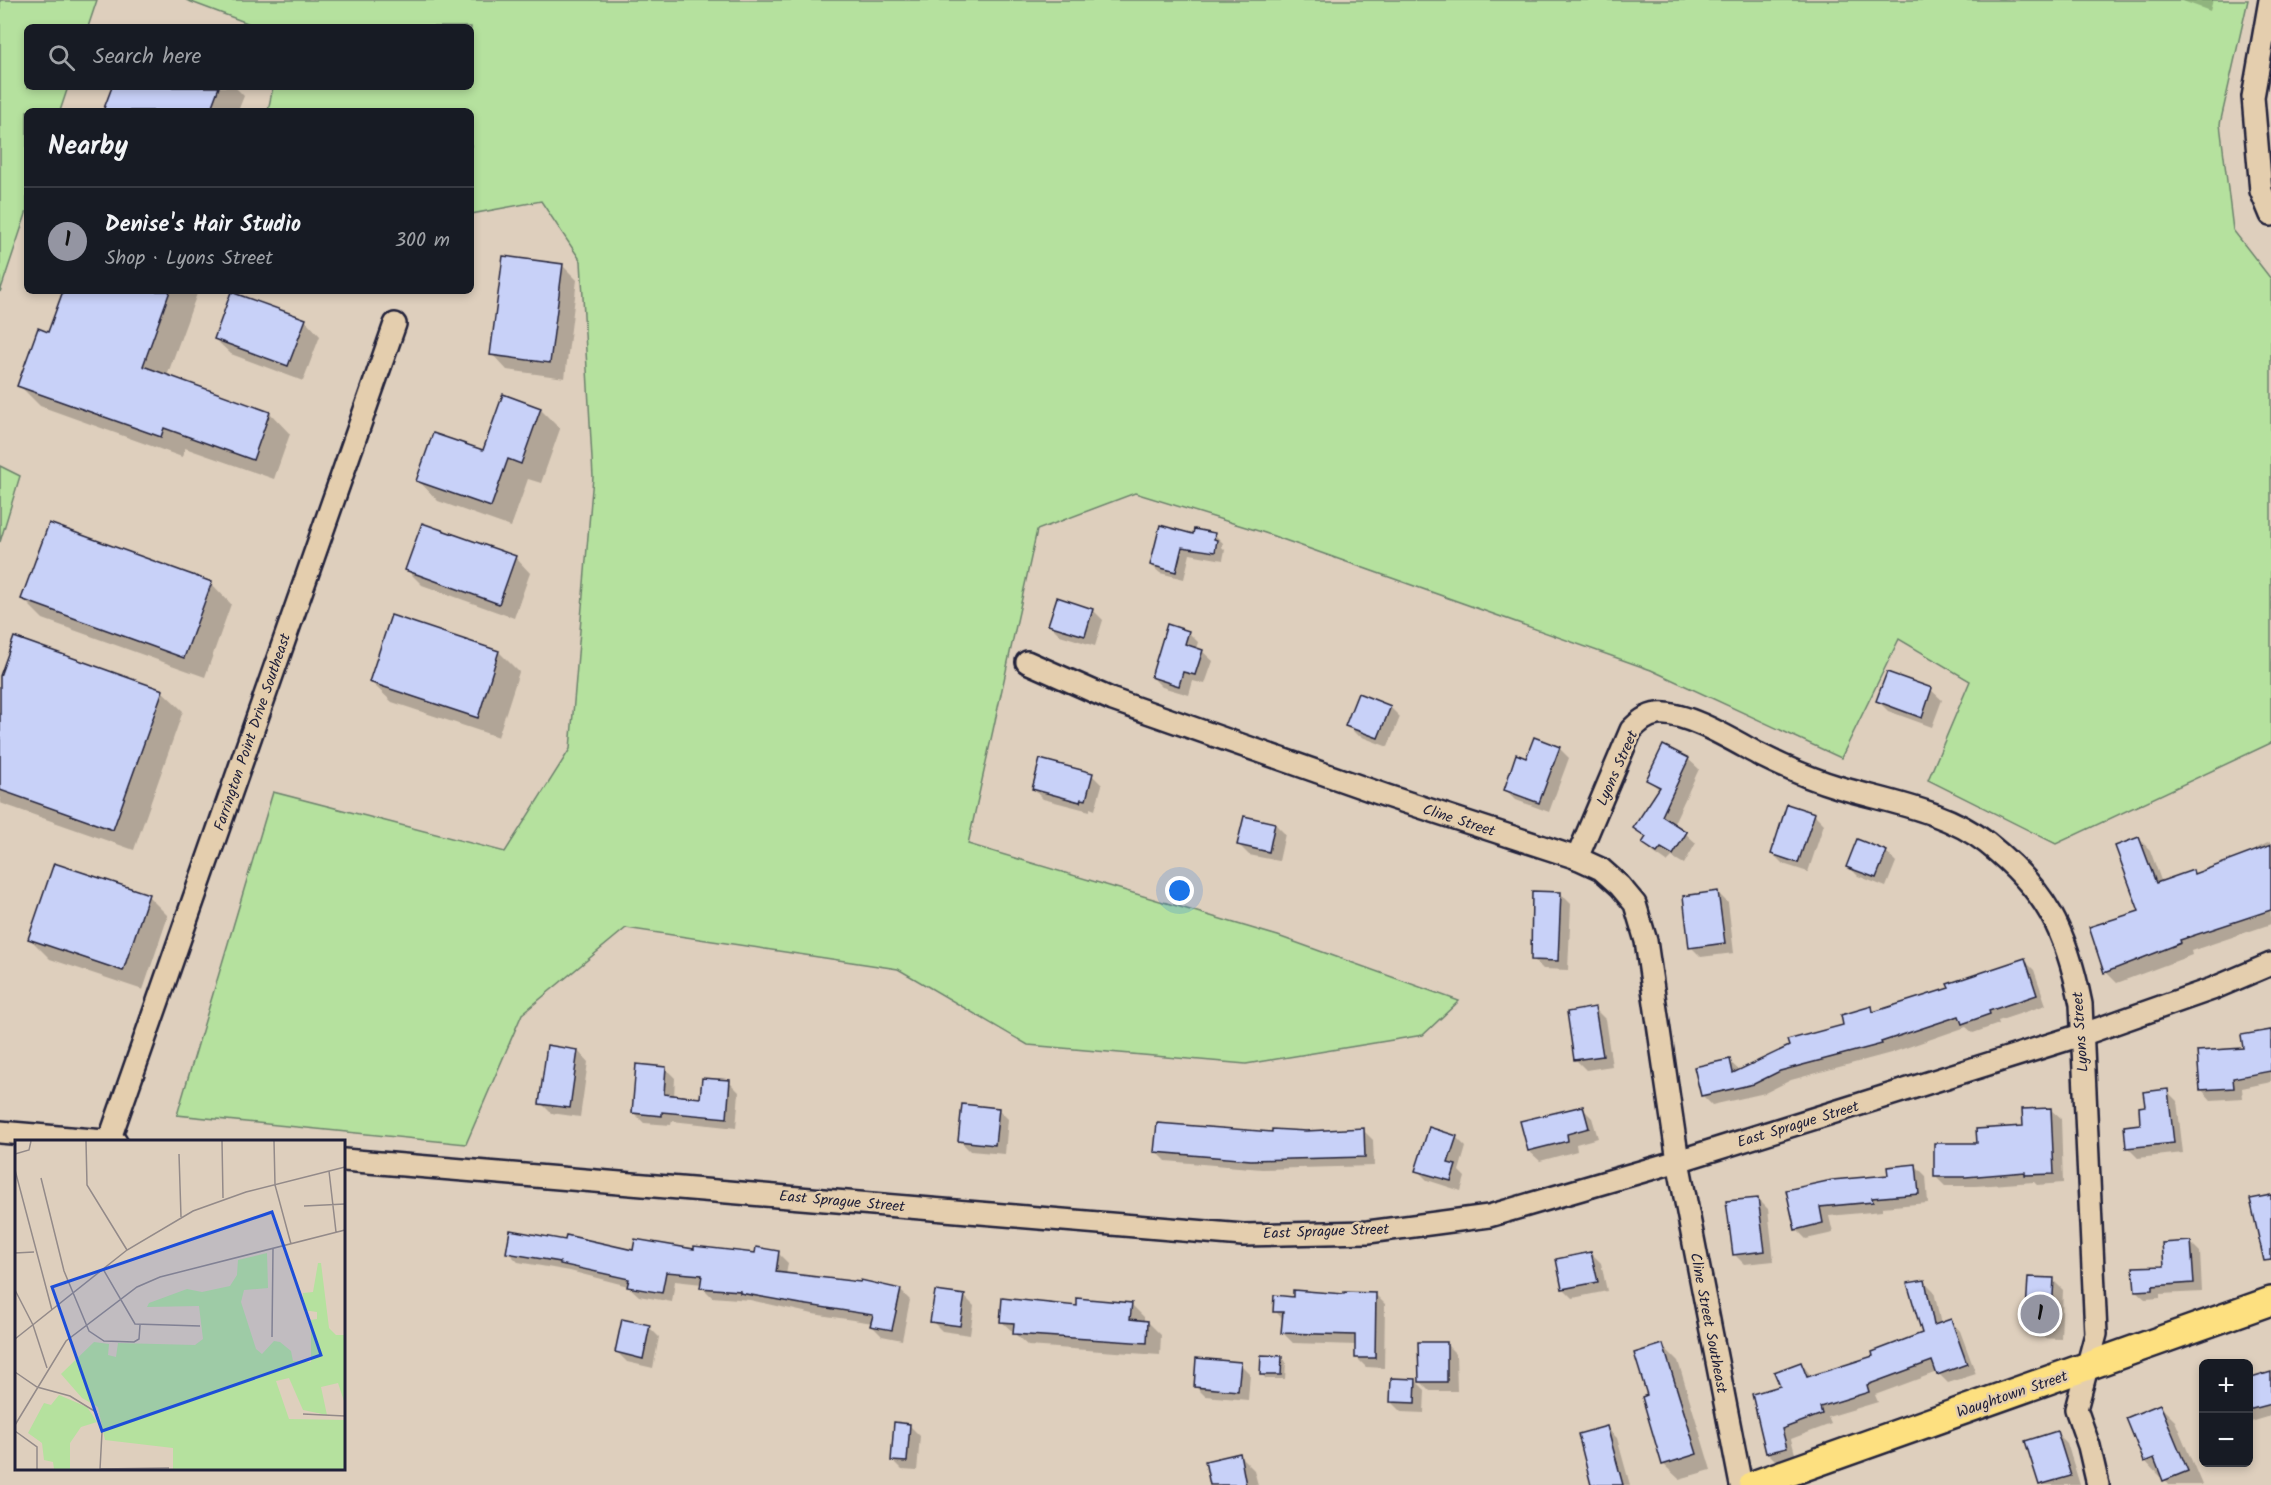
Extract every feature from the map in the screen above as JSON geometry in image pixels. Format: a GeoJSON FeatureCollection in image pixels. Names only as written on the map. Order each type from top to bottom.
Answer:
{"type":"FeatureCollection","features":[{"type":"Feature","properties":{"kind":"main road","name":"Waughtown Street"},"geometry":{"type":"LineString","coordinates":[[1753,1485],[2271,1301]]}},
{"type":"Feature","properties":{"kind":"street"},"geometry":{"type":"LineString","coordinates":[[2270,0],[2253,97],[2261,191],[2271,215]]}},
{"type":"Feature","properties":{"kind":"street","name":"Farrington Point Drive Southeast"},"geometry":{"type":"LineString","coordinates":[[109,1140],[395,324]]}},
{"type":"Feature","properties":{"kind":"street","name":"Cline Street"},"geometry":{"type":"LineString","coordinates":[[1027,662],[1113,700],[1387,796],[1577,858],[1602,869],[1635,904],[1646,941],[1678,1161]]}},
{"type":"Feature","properties":{"kind":"street","name":"Lyons Street"},"geometry":{"type":"LineString","coordinates":[[1577,858],[1631,730],[1642,719],[1658,714],[1692,719],[1781,766],[1835,786],[1934,814],[1986,842],[2035,889],[2063,936],[2073,965],[2081,1004],[2096,1334],[2076,1409],[2089,1446],[2098,1485]]}},
{"type":"Feature","properties":{"kind":"street","name":"East Sprague Street"},"geometry":{"type":"LineString","coordinates":[[345,1160],[1243,1234],[1368,1232],[1489,1216],[1678,1161],[2081,1035],[2212,989],[2271,964]]}},
{"type":"Feature","properties":{"kind":"street"},"geometry":{"type":"LineString","coordinates":[[0,1132],[97,1140]]}},
{"type":"Feature","properties":{"kind":"street","name":"Cline Street Southeast"},"geometry":{"type":"LineString","coordinates":[[1678,1161],[1741,1485]]}},
{"type":"Feature","properties":{"kind":"green space"},"geometry":{"type":"Polygon","coordinates":[[[0,0],[97,0],[89,24],[24,24],[24,90],[67,90],[61,108],[24,108],[24,220],[0,292],[0,0]]]}},
{"type":"Feature","properties":{"kind":"green space"},"geometry":{"type":"Polygon","coordinates":[[[186,0],[2248,0],[2220,124],[2233,230],[2271,279],[2271,743],[2056,844],[1928,780],[1970,681],[1899,639],[1841,758],[1651,670],[1265,533],[1135,493],[1037,530],[968,844],[1278,936],[1459,1001],[1423,1035],[1246,1064],[1028,1045],[898,969],[626,928],[522,1014],[466,1144],[177,1115],[273,792],[505,852],[570,749],[593,477],[581,261],[541,201],[474,213],[474,108],[269,108],[272,90],[474,90],[474,24],[250,24],[186,0]]]}},
{"type":"Feature","properties":{"kind":"green space"},"geometry":{"type":"Polygon","coordinates":[[[0,466],[20,476],[0,542],[0,466]]]}},
{"type":"Feature","properties":{"kind":"building"},"geometry":{"type":"Polygon","coordinates":[[[111,90],[218,90],[211,108],[104,108],[111,90]]]}},
{"type":"Feature","properties":{"kind":"building"},"geometry":{"type":"Polygon","coordinates":[[[503,256],[563,264],[550,363],[490,355],[503,256]]]}},
{"type":"Feature","properties":{"kind":"building"},"geometry":{"type":"Polygon","coordinates":[[[62,294],[169,294],[143,366],[270,412],[253,460],[164,428],[161,437],[17,386],[38,328],[48,332],[62,294]]]}},
{"type":"Feature","properties":{"kind":"building"},"geometry":{"type":"Polygon","coordinates":[[[230,294],[237,294],[306,319],[288,366],[214,339],[230,294]]]}},
{"type":"Feature","properties":{"kind":"building"},"geometry":{"type":"Polygon","coordinates":[[[503,394],[541,408],[521,464],[508,459],[491,507],[416,481],[433,433],[483,450],[503,394]]]}},
{"type":"Feature","properties":{"kind":"building"},"geometry":{"type":"Polygon","coordinates":[[[49,523],[212,582],[184,658],[21,599],[49,523]]]}},
{"type":"Feature","properties":{"kind":"building"},"geometry":{"type":"Polygon","coordinates":[[[422,523],[516,556],[499,604],[405,570],[422,523]]]}},
{"type":"Feature","properties":{"kind":"building"},"geometry":{"type":"Polygon","coordinates":[[[1160,525],[1193,534],[1194,529],[1215,533],[1214,539],[1217,540],[1215,552],[1182,547],[1176,572],[1150,565],[1160,525]]]}},
{"type":"Feature","properties":{"kind":"building"},"geometry":{"type":"Polygon","coordinates":[[[1057,597],[1093,609],[1085,636],[1048,625],[1057,597]]]}},
{"type":"Feature","properties":{"kind":"building"},"geometry":{"type":"Polygon","coordinates":[[[391,615],[499,651],[478,718],[369,682],[391,615]]]}},
{"type":"Feature","properties":{"kind":"building"},"geometry":{"type":"Polygon","coordinates":[[[1167,624],[1189,631],[1185,644],[1203,650],[1195,675],[1183,672],[1179,686],[1151,677],[1167,624]]]}},
{"type":"Feature","properties":{"kind":"building"},"geometry":{"type":"Polygon","coordinates":[[[14,637],[163,690],[113,830],[0,790],[0,676],[14,637]]]}},
{"type":"Feature","properties":{"kind":"building"},"geometry":{"type":"Polygon","coordinates":[[[1887,672],[1932,688],[1922,718],[1876,701],[1887,672]]]}},
{"type":"Feature","properties":{"kind":"building"},"geometry":{"type":"Polygon","coordinates":[[[1358,693],[1391,706],[1378,738],[1345,726],[1358,693]]]}},
{"type":"Feature","properties":{"kind":"building"},"geometry":{"type":"Polygon","coordinates":[[[1534,737],[1560,747],[1539,803],[1504,790],[1516,754],[1526,758],[1534,737]]]}},
{"type":"Feature","properties":{"kind":"building"},"geometry":{"type":"Polygon","coordinates":[[[1663,745],[1689,758],[1662,816],[1687,832],[1673,855],[1661,848],[1657,853],[1642,843],[1646,837],[1633,828],[1660,787],[1646,780],[1663,745]]]}},
{"type":"Feature","properties":{"kind":"building"},"geometry":{"type":"Polygon","coordinates":[[[1040,759],[1093,773],[1086,800],[1081,799],[1080,802],[1032,789],[1040,759]]]}},
{"type":"Feature","properties":{"kind":"building"},"geometry":{"type":"Polygon","coordinates":[[[1787,804],[1815,813],[1798,863],[1771,854],[1787,804]]]}},
{"type":"Feature","properties":{"kind":"building"},"geometry":{"type":"Polygon","coordinates":[[[1244,816],[1275,823],[1269,852],[1237,845],[1244,816]]]}},
{"type":"Feature","properties":{"kind":"building"},"geometry":{"type":"Polygon","coordinates":[[[2139,837],[2156,883],[2193,870],[2194,874],[2271,845],[2271,910],[2180,940],[2181,943],[2104,973],[2089,927],[2139,911],[2115,846],[2139,837]]]}},
{"type":"Feature","properties":{"kind":"building"},"geometry":{"type":"Polygon","coordinates":[[[1857,839],[1887,851],[1876,878],[1846,867],[1857,839]]]}},
{"type":"Feature","properties":{"kind":"building"},"geometry":{"type":"Polygon","coordinates":[[[54,863],[149,894],[123,971],[28,939],[54,863]]]}},
{"type":"Feature","properties":{"kind":"building"},"geometry":{"type":"Polygon","coordinates":[[[1532,891],[1561,892],[1558,961],[1531,960],[1532,891]]]}},
{"type":"Feature","properties":{"kind":"building"},"geometry":{"type":"Polygon","coordinates":[[[1718,891],[1725,943],[1689,948],[1683,896],[1718,891]]]}},
{"type":"Feature","properties":{"kind":"building"},"geometry":{"type":"Polygon","coordinates":[[[2025,958],[2037,995],[1989,1011],[1990,1014],[1962,1024],[1959,1016],[1881,1042],[1882,1044],[1780,1071],[1754,1084],[1701,1096],[1694,1067],[1730,1059],[1733,1073],[1789,1046],[1787,1040],[1843,1025],[1841,1015],[1872,1006],[1873,1012],[1949,988],[1947,984],[2025,958]]]}},
{"type":"Feature","properties":{"kind":"building"},"geometry":{"type":"Polygon","coordinates":[[[1595,1007],[1603,1056],[1574,1060],[1567,1012],[1595,1007]]]}},
{"type":"Feature","properties":{"kind":"building"},"geometry":{"type":"Polygon","coordinates":[[[2271,1030],[2271,1071],[2233,1078],[2234,1088],[2200,1090],[2197,1051],[2243,1048],[2241,1035],[2271,1030]]]}},
{"type":"Feature","properties":{"kind":"building"},"geometry":{"type":"Polygon","coordinates":[[[547,1045],[578,1050],[570,1108],[539,1104],[547,1045]]]}},
{"type":"Feature","properties":{"kind":"building"},"geometry":{"type":"Polygon","coordinates":[[[636,1064],[666,1067],[664,1094],[700,1098],[702,1078],[730,1080],[727,1118],[662,1112],[662,1116],[632,1113],[636,1064]]]}},
{"type":"Feature","properties":{"kind":"building"},"geometry":{"type":"Polygon","coordinates":[[[2168,1089],[2174,1143],[2126,1148],[2124,1126],[2140,1124],[2139,1107],[2145,1106],[2143,1092],[2168,1089]]]}},
{"type":"Feature","properties":{"kind":"building"},"geometry":{"type":"Polygon","coordinates":[[[962,1104],[999,1108],[995,1145],[958,1141],[962,1104]]]}},
{"type":"Feature","properties":{"kind":"building"},"geometry":{"type":"Polygon","coordinates":[[[1583,1106],[1589,1128],[1567,1134],[1568,1141],[1528,1151],[1520,1121],[1583,1106]]]}},
{"type":"Feature","properties":{"kind":"building"},"geometry":{"type":"Polygon","coordinates":[[[2051,1108],[2054,1174],[2025,1175],[2025,1172],[1934,1177],[1934,1143],[1977,1143],[1976,1129],[2023,1126],[2022,1109],[2051,1108]]]}},
{"type":"Feature","properties":{"kind":"building"},"geometry":{"type":"Polygon","coordinates":[[[1157,1123],[1272,1132],[1272,1129],[1306,1131],[1364,1128],[1365,1157],[1251,1160],[1154,1152],[1157,1123]]]}},
{"type":"Feature","properties":{"kind":"building"},"geometry":{"type":"Polygon","coordinates":[[[1429,1127],[1457,1136],[1448,1163],[1456,1165],[1451,1181],[1415,1171],[1429,1127]]]}},
{"type":"Feature","properties":{"kind":"building"},"geometry":{"type":"Polygon","coordinates":[[[1916,1164],[1919,1194],[1872,1198],[1873,1202],[1820,1207],[1823,1223],[1795,1230],[1786,1190],[1832,1180],[1888,1175],[1887,1167],[1916,1164]]]}},
{"type":"Feature","properties":{"kind":"building"},"geometry":{"type":"Polygon","coordinates":[[[2271,1195],[2271,1260],[2264,1261],[2250,1199],[2271,1195]]]}},
{"type":"Feature","properties":{"kind":"building"},"geometry":{"type":"Polygon","coordinates":[[[1758,1198],[1765,1251],[1733,1255],[1726,1201],[1758,1198]]]}},
{"type":"Feature","properties":{"kind":"building"},"geometry":{"type":"Polygon","coordinates":[[[510,1230],[565,1240],[566,1235],[633,1250],[635,1239],[694,1249],[694,1246],[755,1253],[756,1247],[779,1251],[776,1272],[860,1282],[861,1280],[901,1289],[892,1330],[870,1326],[873,1315],[740,1293],[740,1291],[700,1288],[702,1275],[666,1272],[662,1293],[627,1287],[629,1279],[560,1264],[560,1262],[506,1253],[510,1230]]]}},
{"type":"Feature","properties":{"kind":"building"},"geometry":{"type":"Polygon","coordinates":[[[2191,1241],[2194,1283],[2152,1286],[2152,1290],[2135,1291],[2133,1267],[2164,1266],[2162,1243],[2191,1241]]]}},
{"type":"Feature","properties":{"kind":"building"},"geometry":{"type":"Polygon","coordinates":[[[1591,1252],[1598,1282],[1562,1289],[1556,1259],[1591,1252]]]}},
{"type":"Feature","properties":{"kind":"building"},"geometry":{"type":"Polygon","coordinates":[[[2028,1277],[2054,1278],[2051,1330],[2025,1329],[2028,1277]]]}},
{"type":"Feature","properties":{"kind":"building"},"geometry":{"type":"Polygon","coordinates":[[[1925,1280],[1934,1325],[1951,1319],[1967,1364],[1937,1375],[1932,1361],[1867,1385],[1869,1392],[1820,1407],[1822,1414],[1782,1429],[1787,1448],[1766,1453],[1752,1394],[1780,1386],[1774,1372],[1801,1362],[1807,1377],[1873,1356],[1872,1352],[1922,1333],[1907,1283],[1925,1280]]]}},
{"type":"Feature","properties":{"kind":"building"},"geometry":{"type":"Polygon","coordinates":[[[1293,1290],[1344,1294],[1344,1292],[1376,1293],[1375,1358],[1355,1358],[1355,1335],[1281,1333],[1283,1312],[1273,1312],[1274,1295],[1293,1297],[1293,1290]]]}},
{"type":"Feature","properties":{"kind":"building"},"geometry":{"type":"Polygon","coordinates":[[[935,1291],[965,1295],[960,1326],[930,1322],[935,1291]]]}},
{"type":"Feature","properties":{"kind":"building"},"geometry":{"type":"Polygon","coordinates":[[[1002,1298],[1077,1306],[1077,1298],[1132,1303],[1130,1319],[1148,1321],[1147,1343],[1013,1334],[1014,1323],[1000,1322],[1002,1298]]]}},
{"type":"Feature","properties":{"kind":"building"},"geometry":{"type":"Polygon","coordinates":[[[622,1319],[650,1325],[643,1359],[615,1352],[622,1319]]]}},
{"type":"Feature","properties":{"kind":"building"},"geometry":{"type":"Polygon","coordinates":[[[1418,1342],[1447,1342],[1447,1382],[1419,1382],[1418,1342]]]}},
{"type":"Feature","properties":{"kind":"building"},"geometry":{"type":"Polygon","coordinates":[[[1663,1344],[1697,1454],[1662,1465],[1642,1397],[1647,1395],[1634,1353],[1663,1344]]]}},
{"type":"Feature","properties":{"kind":"building"},"geometry":{"type":"Polygon","coordinates":[[[1261,1355],[1282,1356],[1281,1375],[1260,1375],[1261,1355]]]}},
{"type":"Feature","properties":{"kind":"building"},"geometry":{"type":"Polygon","coordinates":[[[1196,1358],[1241,1362],[1238,1391],[1194,1387],[1196,1358]]]}},
{"type":"Feature","properties":{"kind":"building"},"geometry":{"type":"Polygon","coordinates":[[[2271,1372],[2271,1404],[2253,1409],[2253,1377],[2271,1372]]]}},
{"type":"Feature","properties":{"kind":"building"},"geometry":{"type":"Polygon","coordinates":[[[1391,1378],[1416,1379],[1415,1403],[1390,1402],[1391,1378]]]}},
{"type":"Feature","properties":{"kind":"building"},"geometry":{"type":"Polygon","coordinates":[[[2160,1404],[2188,1471],[2163,1481],[2154,1458],[2144,1462],[2126,1418],[2160,1404]]]}},
{"type":"Feature","properties":{"kind":"building"},"geometry":{"type":"Polygon","coordinates":[[[894,1422],[910,1424],[907,1462],[891,1461],[894,1422]]]}},
{"type":"Feature","properties":{"kind":"building"},"geometry":{"type":"Polygon","coordinates":[[[1607,1426],[1623,1485],[1591,1485],[1578,1434],[1607,1426]]]}},
{"type":"Feature","properties":{"kind":"building"},"geometry":{"type":"Polygon","coordinates":[[[2057,1431],[2071,1476],[2039,1485],[2025,1441],[2057,1431]]]}},
{"type":"Feature","properties":{"kind":"building"},"geometry":{"type":"Polygon","coordinates":[[[1240,1453],[1246,1485],[1210,1485],[1205,1461],[1240,1453]]]}},
{"type":"Feature","properties":{"kind":"place","name":"Denise's Hair Studio"},"geometry":{"type":"Point","coordinates":[2040,1314]}}]}
